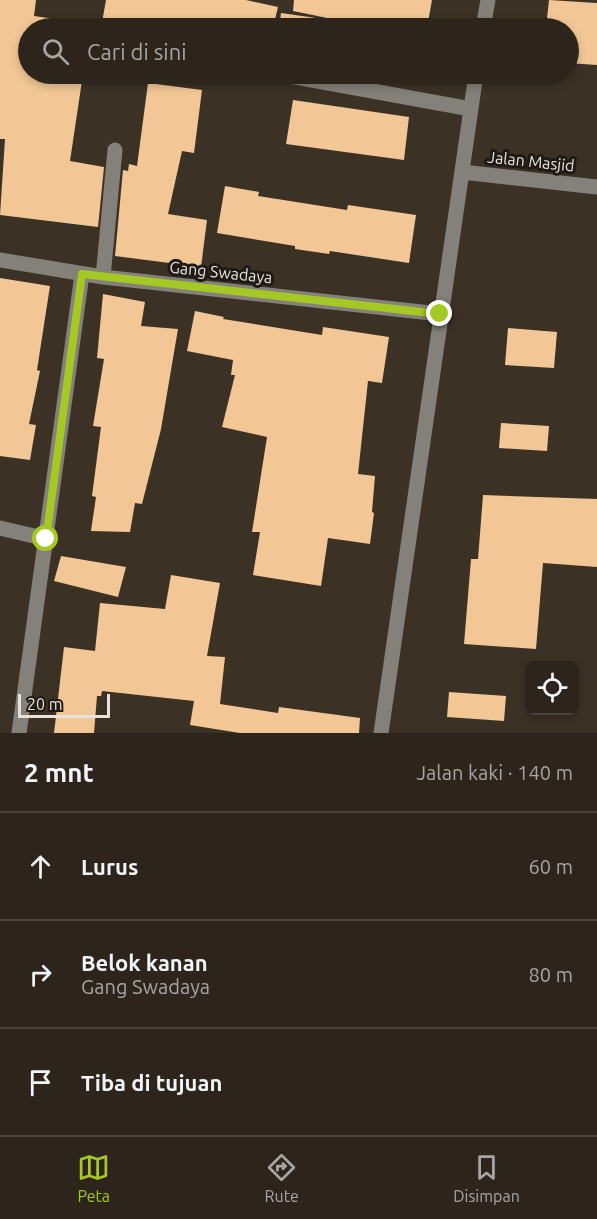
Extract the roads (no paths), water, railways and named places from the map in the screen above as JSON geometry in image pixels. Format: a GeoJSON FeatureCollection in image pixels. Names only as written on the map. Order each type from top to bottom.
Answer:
{"type":"FeatureCollection","features":[{"type":"Feature","properties":{"kind":"street"},"geometry":{"type":"LineString","coordinates":[[485,18],[488,0]]}},
{"type":"Feature","properties":{"kind":"street"},"geometry":{"type":"LineString","coordinates":[[334,84],[471,109]]}},
{"type":"Feature","properties":{"kind":"street"},"geometry":{"type":"LineString","coordinates":[[381,733],[475,84]]}},
{"type":"Feature","properties":{"kind":"street"},"geometry":{"type":"LineString","coordinates":[[103,277],[115,150]]}},
{"type":"Feature","properties":{"kind":"street","name":"Jalan Masjid"},"geometry":{"type":"LineString","coordinates":[[462,172],[597,187]]}},
{"type":"Feature","properties":{"kind":"street","name":"Gang Swadaya"},"geometry":{"type":"LineString","coordinates":[[0,260],[103,277],[440,314]]}},
{"type":"Feature","properties":{"kind":"street"},"geometry":{"type":"LineString","coordinates":[[19,733],[82,274]]}},
{"type":"Feature","properties":{"kind":"street"},"geometry":{"type":"LineString","coordinates":[[0,528],[46,539]]}}]}
